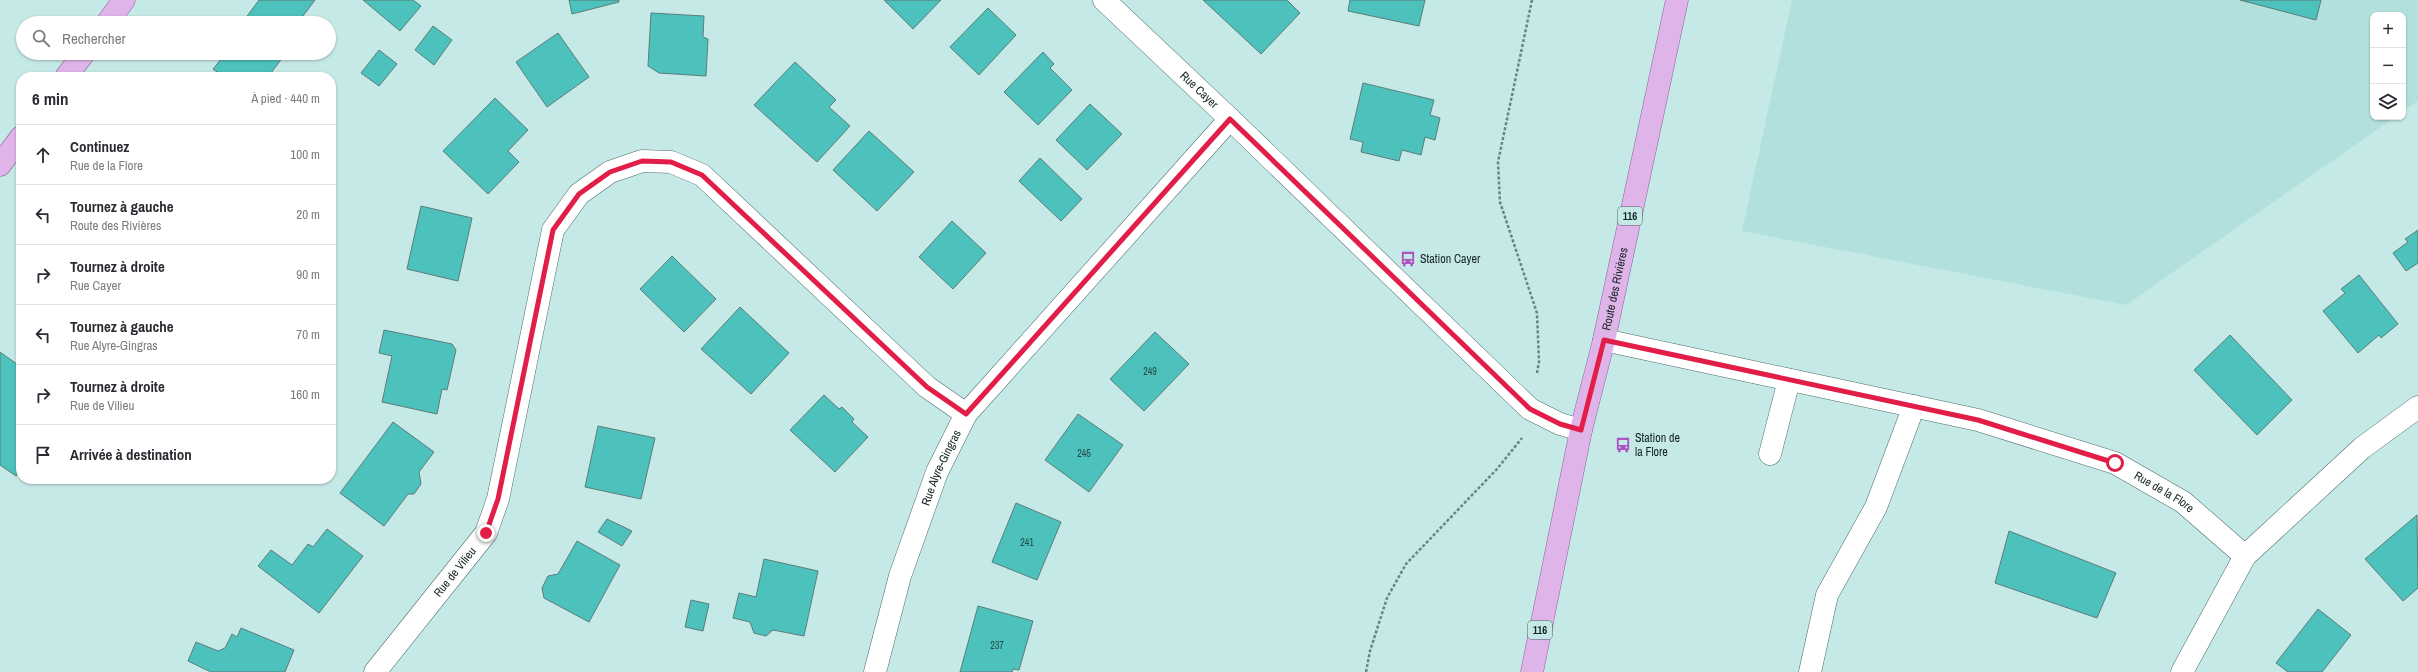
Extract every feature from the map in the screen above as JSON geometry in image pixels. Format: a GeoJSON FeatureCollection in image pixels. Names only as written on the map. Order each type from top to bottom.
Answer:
{"type":"FeatureCollection","features":[{"type":"Feature","properties":{"kind":"main road"},"geometry":{"type":"LineString","coordinates":[[112,16],[124,0]]}},
{"type":"Feature","properties":{"kind":"main road","name":"Route des Rivières"},"geometry":{"type":"LineString","coordinates":[[1532,672],[1581,430],[1604,340],[1677,0]]}},
{"type":"Feature","properties":{"kind":"main road"},"geometry":{"type":"LineString","coordinates":[[70,72],[79,60]]}},
{"type":"Feature","properties":{"kind":"main road"},"geometry":{"type":"LineString","coordinates":[[0,165],[16,144]]}},
{"type":"Feature","properties":{"kind":"street","name":"Rue Cayer"},"geometry":{"type":"LineString","coordinates":[[1104,0],[1230,119],[1530,409],[1560,424],[1581,430]]}},
{"type":"Feature","properties":{"kind":"street","name":"Rue Alyre-Gingras"},"geometry":{"type":"LineString","coordinates":[[875,672],[900,576],[937,472],[966,414],[1230,119]]}},
{"type":"Feature","properties":{"kind":"street","name":"Rue de Vilieu"},"geometry":{"type":"LineString","coordinates":[[375,672],[486,533],[498,499],[553,230],[579,194],[610,172],[642,161],[671,162],[702,175],[927,387],[966,414]]}},
{"type":"Feature","properties":{"kind":"street","name":"Rue de la Flore"},"geometry":{"type":"LineString","coordinates":[[1604,340],[1978,420],[2115,463],[2183,502],[2245,556]]}},
{"type":"Feature","properties":{"kind":"street"},"geometry":{"type":"LineString","coordinates":[[1770,454],[1789,380]]}},
{"type":"Feature","properties":{"kind":"street"},"geometry":{"type":"LineString","coordinates":[[1810,672],[1827,595],[1876,507],[1914,406]]}},
{"type":"Feature","properties":{"kind":"street"},"geometry":{"type":"LineString","coordinates":[[2182,672],[2245,556],[2362,448],[2418,407]]}},
{"type":"Feature","properties":{"kind":"path"},"geometry":{"type":"LineString","coordinates":[[1532,0],[1498,162],[1500,202],[1537,313],[1538,362]]}},
{"type":"Feature","properties":{"kind":"path"},"geometry":{"type":"LineString","coordinates":[[1366,672],[1370,651],[1388,598],[1406,564],[1497,469],[1522,440]]}},
{"type":"Feature","properties":{"kind":"shaded area"},"geometry":{"type":"Polygon","coordinates":[[[1792,0],[2418,0],[2418,101],[2406,109],[2406,12],[2370,12],[2370,120],[2391,120],[2126,305],[1742,231],[1792,0]]]}},
{"type":"Feature","properties":{"kind":"building"},"geometry":{"type":"Polygon","coordinates":[[[259,0],[315,0],[303,16],[247,16],[259,0]]]}},
{"type":"Feature","properties":{"kind":"building"},"geometry":{"type":"Polygon","coordinates":[[[363,0],[413,0],[421,6],[400,31],[363,0]]]}},
{"type":"Feature","properties":{"kind":"building"},"geometry":{"type":"Polygon","coordinates":[[[569,0],[619,0],[619,2],[572,14],[569,0]]]}},
{"type":"Feature","properties":{"kind":"building"},"geometry":{"type":"Polygon","coordinates":[[[884,0],[941,0],[913,29],[884,0]]]}},
{"type":"Feature","properties":{"kind":"building"},"geometry":{"type":"Polygon","coordinates":[[[1203,0],[1287,0],[1300,13],[1261,54],[1203,0]]]}},
{"type":"Feature","properties":{"kind":"building"},"geometry":{"type":"Polygon","coordinates":[[[1350,0],[1425,0],[1419,26],[1348,11],[1350,0]]]}},
{"type":"Feature","properties":{"kind":"building"},"geometry":{"type":"Polygon","coordinates":[[[2240,0],[2321,0],[2316,20],[2240,0]]]}},
{"type":"Feature","properties":{"kind":"building"},"geometry":{"type":"Polygon","coordinates":[[[988,8],[1016,35],[979,75],[950,47],[988,8]]]}},
{"type":"Feature","properties":{"kind":"building"},"geometry":{"type":"Polygon","coordinates":[[[651,13],[704,16],[703,37],[708,39],[706,76],[659,73],[648,66],[651,13]]]}},
{"type":"Feature","properties":{"kind":"building"},"geometry":{"type":"Polygon","coordinates":[[[433,26],[452,40],[434,65],[415,50],[433,26]]]}},
{"type":"Feature","properties":{"kind":"building"},"geometry":{"type":"Polygon","coordinates":[[[558,33],[589,77],[547,107],[516,62],[558,33]]]}},
{"type":"Feature","properties":{"kind":"building"},"geometry":{"type":"Polygon","coordinates":[[[379,50],[397,64],[379,86],[361,73],[379,50]]]}},
{"type":"Feature","properties":{"kind":"building"},"geometry":{"type":"Polygon","coordinates":[[[1043,52],[1054,64],[1050,68],[1072,90],[1038,125],[1004,92],[1043,52]]]}},
{"type":"Feature","properties":{"kind":"building"},"geometry":{"type":"Polygon","coordinates":[[[220,60],[281,60],[272,72],[217,72],[213,69],[220,60]]]}},
{"type":"Feature","properties":{"kind":"building"},"geometry":{"type":"Polygon","coordinates":[[[795,62],[836,100],[829,107],[850,126],[817,162],[754,105],[795,62]]]}},
{"type":"Feature","properties":{"kind":"building"},"geometry":{"type":"Polygon","coordinates":[[[1363,83],[1434,100],[1430,115],[1440,118],[1435,140],[1425,137],[1421,155],[1402,150],[1399,161],[1361,152],[1363,142],[1350,139],[1363,83]]]}},
{"type":"Feature","properties":{"kind":"building"},"geometry":{"type":"Polygon","coordinates":[[[495,98],[528,130],[508,151],[519,162],[488,194],[443,151],[495,98]]]}},
{"type":"Feature","properties":{"kind":"building"},"geometry":{"type":"Polygon","coordinates":[[[1090,104],[1122,134],[1087,170],[1056,140],[1090,104]]]}},
{"type":"Feature","properties":{"kind":"building"},"geometry":{"type":"Polygon","coordinates":[[[869,131],[914,172],[877,211],[833,170],[869,131]]]}},
{"type":"Feature","properties":{"kind":"building"},"geometry":{"type":"Polygon","coordinates":[[[1040,158],[1082,199],[1061,221],[1019,181],[1040,158]]]}},
{"type":"Feature","properties":{"kind":"building"},"geometry":{"type":"Polygon","coordinates":[[[421,206],[472,218],[458,281],[407,269],[421,206]]]}},
{"type":"Feature","properties":{"kind":"building"},"geometry":{"type":"Polygon","coordinates":[[[952,221],[986,253],[953,289],[919,257],[952,221]]]}},
{"type":"Feature","properties":{"kind":"building"},"geometry":{"type":"Polygon","coordinates":[[[2418,230],[2418,263],[2406,271],[2393,253],[2408,242],[2405,239],[2418,230]]]}},
{"type":"Feature","properties":{"kind":"building"},"geometry":{"type":"Polygon","coordinates":[[[672,256],[716,299],[684,332],[640,289],[672,256]]]}},
{"type":"Feature","properties":{"kind":"building"},"geometry":{"type":"Polygon","coordinates":[[[2359,275],[2398,324],[2381,338],[2379,335],[2358,353],[2323,311],[2345,293],[2341,289],[2359,275]]]}},
{"type":"Feature","properties":{"kind":"building"},"geometry":{"type":"Polygon","coordinates":[[[740,307],[789,353],[751,394],[701,349],[740,307]]]}},
{"type":"Feature","properties":{"kind":"building"},"geometry":{"type":"Polygon","coordinates":[[[384,330],[452,344],[456,350],[447,390],[442,389],[437,414],[382,402],[392,356],[379,353],[384,330]]]}},
{"type":"Feature","properties":{"kind":"building"},"geometry":{"type":"Polygon","coordinates":[[[1155,332],[1189,364],[1144,411],[1110,379],[1155,332]]]}},
{"type":"Feature","properties":{"kind":"building"},"geometry":{"type":"Polygon","coordinates":[[[2230,335],[2292,400],[2257,435],[2194,370],[2230,335]]]}},
{"type":"Feature","properties":{"kind":"building"},"geometry":{"type":"Polygon","coordinates":[[[0,352],[16,363],[16,476],[0,465],[0,352]]]}},
{"type":"Feature","properties":{"kind":"building"},"geometry":{"type":"Polygon","coordinates":[[[824,395],[839,409],[842,407],[854,419],[852,422],[868,437],[835,472],[790,430],[824,395]]]}},
{"type":"Feature","properties":{"kind":"building"},"geometry":{"type":"Polygon","coordinates":[[[1078,414],[1123,445],[1089,492],[1045,460],[1078,414]]]}},
{"type":"Feature","properties":{"kind":"building"},"geometry":{"type":"Polygon","coordinates":[[[393,422],[434,452],[419,472],[421,484],[414,494],[408,494],[384,526],[340,493],[393,422]]]}},
{"type":"Feature","properties":{"kind":"building"},"geometry":{"type":"Polygon","coordinates":[[[598,426],[655,438],[641,499],[585,487],[598,426]]]}},
{"type":"Feature","properties":{"kind":"building"},"geometry":{"type":"Polygon","coordinates":[[[1016,503],[1061,522],[1037,580],[992,562],[1016,503]]]}},
{"type":"Feature","properties":{"kind":"building"},"geometry":{"type":"Polygon","coordinates":[[[2417,515],[2418,588],[2403,601],[2365,559],[2417,515]]]}},
{"type":"Feature","properties":{"kind":"building"},"geometry":{"type":"Polygon","coordinates":[[[607,519],[632,531],[622,546],[598,532],[607,519]]]}},
{"type":"Feature","properties":{"kind":"building"},"geometry":{"type":"Polygon","coordinates":[[[327,529],[363,556],[319,613],[258,566],[271,550],[292,565],[308,544],[313,547],[327,529]]]}},
{"type":"Feature","properties":{"kind":"building"},"geometry":{"type":"Polygon","coordinates":[[[2009,531],[2116,573],[2097,618],[1995,583],[2009,531]]]}},
{"type":"Feature","properties":{"kind":"building"},"geometry":{"type":"Polygon","coordinates":[[[577,541],[620,565],[589,622],[544,598],[542,588],[548,576],[558,574],[577,541]]]}},
{"type":"Feature","properties":{"kind":"building"},"geometry":{"type":"Polygon","coordinates":[[[764,559],[818,571],[804,636],[773,630],[766,636],[754,633],[750,622],[733,618],[739,593],[756,597],[764,559]]]}},
{"type":"Feature","properties":{"kind":"building"},"geometry":{"type":"Polygon","coordinates":[[[691,600],[709,604],[703,631],[685,627],[691,600]]]}},
{"type":"Feature","properties":{"kind":"building"},"geometry":{"type":"Polygon","coordinates":[[[978,606],[1033,621],[1019,670],[1013,669],[1012,672],[960,672],[978,606]]]}},
{"type":"Feature","properties":{"kind":"building"},"geometry":{"type":"Polygon","coordinates":[[[2318,609],[2351,635],[2322,672],[2288,672],[2276,663],[2318,609]]]}},
{"type":"Feature","properties":{"kind":"building"},"geometry":{"type":"Polygon","coordinates":[[[241,628],[294,650],[285,672],[211,672],[188,661],[196,642],[218,651],[225,648],[232,634],[237,637],[241,628]]]}},
{"type":"Feature","properties":{"kind":"place","name":"Station Cayer"},"geometry":{"type":"Point","coordinates":[1408,259]}},
{"type":"Feature","properties":{"kind":"place","name":"Station de la Flore"},"geometry":{"type":"Point","coordinates":[1623,445]}},
{"type":"Feature","properties":{"kind":"route"},"geometry":{"type":"LineString","coordinates":[[486,533],[498,499],[553,230],[579,194],[610,172],[642,161],[671,162],[702,175],[886,350],[927,387],[966,414],[1230,119],[1530,409],[1560,424],[1581,430],[1604,340],[1978,420],[2115,463]]}}]}
